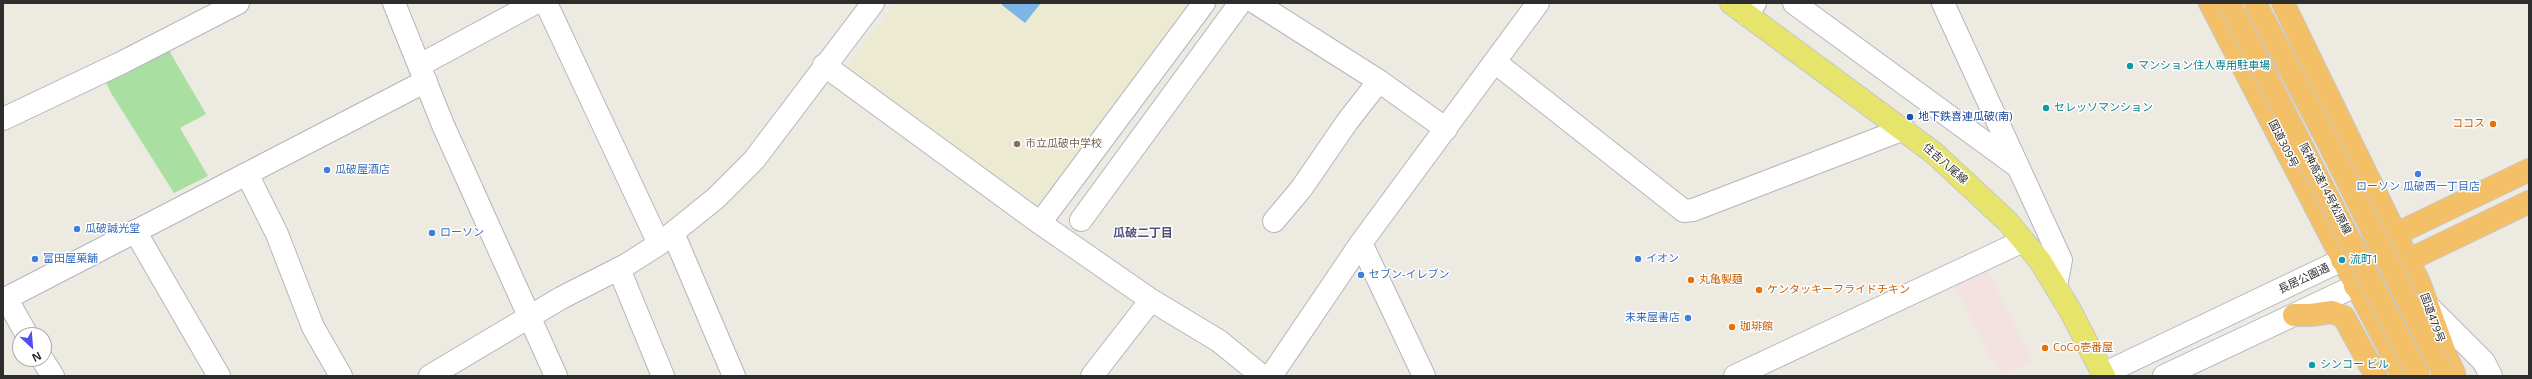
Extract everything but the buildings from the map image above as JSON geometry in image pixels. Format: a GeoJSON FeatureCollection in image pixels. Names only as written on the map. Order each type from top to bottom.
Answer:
{"type":"FeatureCollection","features":[{"type":"Feature","properties":{"kind":"highway","name":"国道309号"},"geometry":{"type":"LineString","coordinates":[[2210,3],[2355,286]]}},
{"type":"Feature","properties":{"kind":"highway","name":"阪神高速14号松原線"},"geometry":{"type":"LineString","coordinates":[[2229,3],[2419,376]]}},
{"type":"Feature","properties":{"kind":"highway"},"geometry":{"type":"LineString","coordinates":[[2255,3],[2330,146],[2445,376]]}},
{"type":"Feature","properties":{"kind":"highway"},"geometry":{"type":"LineString","coordinates":[[2283,3],[2408,260]]}},
{"type":"Feature","properties":{"kind":"highway","name":"長居公園通"},"geometry":{"type":"LineString","coordinates":[[2342,260],[2529,170]]}},
{"type":"Feature","properties":{"kind":"highway"},"geometry":{"type":"LineString","coordinates":[[2403,376],[2355,286],[2529,202]]}},
{"type":"Feature","properties":{"kind":"highway","name":"国道479号"},"geometry":{"type":"LineString","coordinates":[[2408,260],[2431,309],[2446,356],[2456,376]]}},
{"type":"Feature","properties":{"kind":"highway"},"geometry":{"type":"LineString","coordinates":[[2431,309],[2469,376]]}},
{"type":"Feature","properties":{"kind":"highway"},"geometry":{"type":"LineString","coordinates":[[2294,315],[2311,316],[2332,312],[2344,317],[2376,376]]}},
{"type":"Feature","properties":{"kind":"highway"},"geometry":{"type":"LineString","coordinates":[[2376,326],[2394,376]]}},
{"type":"Feature","properties":{"kind":"main road","name":"住吉八尾線"},"geometry":{"type":"LineString","coordinates":[[1744,7],[1934,152],[2008,222],[2040,261],[2056,286],[2102,375]]}},
{"type":"Feature","properties":{"kind":"street"},"geometry":{"type":"LineString","coordinates":[[3,119],[123,62],[238,3]]}},
{"type":"Feature","properties":{"kind":"street"},"geometry":{"type":"LineString","coordinates":[[394,3],[483,215],[556,376]]}},
{"type":"Feature","properties":{"kind":"street"},"geometry":{"type":"LineString","coordinates":[[22,327],[4,299],[247,174],[423,73],[535,3]]}},
{"type":"Feature","properties":{"kind":"street"},"geometry":{"type":"LineString","coordinates":[[546,3],[734,376]]}},
{"type":"Feature","properties":{"kind":"street"},"geometry":{"type":"LineString","coordinates":[[430,376],[531,318],[561,298],[619,269],[666,239],[716,198],[754,160],[824,65],[873,3]]}},
{"type":"Feature","properties":{"kind":"street"},"geometry":{"type":"LineString","coordinates":[[1040,224],[1204,3]]}},
{"type":"Feature","properties":{"kind":"street"},"geometry":{"type":"LineString","coordinates":[[1080,220],[1240,3]]}},
{"type":"Feature","properties":{"kind":"street"},"geometry":{"type":"LineString","coordinates":[[1256,3],[1379,81],[1446,129]]}},
{"type":"Feature","properties":{"kind":"street"},"geometry":{"type":"LineString","coordinates":[[1271,376],[1361,243],[1538,3]]}},
{"type":"Feature","properties":{"kind":"street"},"geometry":{"type":"LineString","coordinates":[[1794,3],[2018,166]]}},
{"type":"Feature","properties":{"kind":"street"},"geometry":{"type":"LineString","coordinates":[[1943,3],[2061,260],[2056,286]]}},
{"type":"Feature","properties":{"kind":"street"},"geometry":{"type":"LineString","coordinates":[[1495,62],[1684,211],[1693,210],[1904,130]]}},
{"type":"Feature","properties":{"kind":"street"},"geometry":{"type":"LineString","coordinates":[[824,65],[1040,224],[1151,300],[1219,342],[1262,376]]}},
{"type":"Feature","properties":{"kind":"street"},"geometry":{"type":"LineString","coordinates":[[1274,221],[1300,189],[1347,122],[1379,81]]}},
{"type":"Feature","properties":{"kind":"street"},"geometry":{"type":"LineString","coordinates":[[247,174],[277,234],[313,326],[341,376]]}},
{"type":"Feature","properties":{"kind":"street"},"geometry":{"type":"LineString","coordinates":[[135,231],[219,376]]}},
{"type":"Feature","properties":{"kind":"street"},"geometry":{"type":"LineString","coordinates":[[1735,376],[2023,241]]}},
{"type":"Feature","properties":{"kind":"street"},"geometry":{"type":"LineString","coordinates":[[1361,243],[1424,376]]}},
{"type":"Feature","properties":{"kind":"street","name":"長居公園通"},"geometry":{"type":"LineString","coordinates":[[2102,375],[2342,260]]}},
{"type":"Feature","properties":{"kind":"street"},"geometry":{"type":"LineString","coordinates":[[619,269],[663,376]]}},
{"type":"Feature","properties":{"kind":"street"},"geometry":{"type":"LineString","coordinates":[[2164,376],[2355,286]]}},
{"type":"Feature","properties":{"kind":"street"},"geometry":{"type":"LineString","coordinates":[[1092,376],[1151,300]]}},
{"type":"Feature","properties":{"kind":"street"},"geometry":{"type":"LineString","coordinates":[[2431,309],[2484,362],[2491,376]]}},
{"type":"Feature","properties":{"kind":"street"},"geometry":{"type":"LineString","coordinates":[[47,367],[53,376]]}},
{"type":"Feature","properties":{"kind":"shaded area","name":"市立瓜破中学校"},"geometry":{"type":"Polygon","coordinates":[[[896,3],[1201,3],[1040,215],[842,73],[896,3]]]}},
{"type":"Feature","properties":{"kind":"shaded area"},"geometry":{"type":"Polygon","coordinates":[[[1987,270],[2032,361],[2001,376],[1955,286],[1987,270]]]}},
{"type":"Feature","properties":{"kind":"green space"},"geometry":{"type":"Polygon","coordinates":[[[167,47],[206,114],[180,128],[208,176],[174,193],[111,93],[104,78],[167,47]]]}},
{"type":"Feature","properties":{"kind":"water"},"geometry":{"type":"Polygon","coordinates":[[[1003,3],[1041,3],[1025,23],[1002,5],[1003,3]]]}},
{"type":"Feature","properties":{"kind":"place","name":"マンション住人専用駐車場"},"geometry":{"type":"Point","coordinates":[2130,66]}},
{"type":"Feature","properties":{"kind":"place","name":"セレッソマンション"},"geometry":{"type":"Point","coordinates":[2046,108]}},
{"type":"Feature","properties":{"kind":"place","name":"地下鉄喜連瓜破(南)"},"geometry":{"type":"Point","coordinates":[1910,117]}},
{"type":"Feature","properties":{"kind":"place","name":"ココス"},"geometry":{"type":"Point","coordinates":[2493,124]}},
{"type":"Feature","properties":{"kind":"place","name":"市立瓜破中学校"},"geometry":{"type":"Point","coordinates":[1017,144]}},
{"type":"Feature","properties":{"kind":"place","name":"瓜破屋酒店"},"geometry":{"type":"Point","coordinates":[327,170]}},
{"type":"Feature","properties":{"kind":"place","name":"ローソン 瓜破西一丁目店"},"geometry":{"type":"Point","coordinates":[2418,174]}},
{"type":"Feature","properties":{"kind":"place","name":"瓜破誠光堂"},"geometry":{"type":"Point","coordinates":[77,229]}},
{"type":"Feature","properties":{"kind":"place","name":"ローソン"},"geometry":{"type":"Point","coordinates":[432,233]}},
{"type":"Feature","properties":{"kind":"place","name":"富田屋菓舗"},"geometry":{"type":"Point","coordinates":[35,259]}},
{"type":"Feature","properties":{"kind":"place","name":"イオン"},"geometry":{"type":"Point","coordinates":[1638,259]}},
{"type":"Feature","properties":{"kind":"place","name":"流町1"},"geometry":{"type":"Point","coordinates":[2342,260]}},
{"type":"Feature","properties":{"kind":"place","name":"セブン-イレブン"},"geometry":{"type":"Point","coordinates":[1361,275]}},
{"type":"Feature","properties":{"kind":"place","name":"丸亀製麺"},"geometry":{"type":"Point","coordinates":[1691,280]}},
{"type":"Feature","properties":{"kind":"place","name":"ケンタッキーフライドチキン"},"geometry":{"type":"Point","coordinates":[1759,290]}},
{"type":"Feature","properties":{"kind":"place","name":"未来屋書店"},"geometry":{"type":"Point","coordinates":[1688,318]}},
{"type":"Feature","properties":{"kind":"place","name":"珈琲館"},"geometry":{"type":"Point","coordinates":[1732,327]}},
{"type":"Feature","properties":{"kind":"place","name":"CoCo壱番屋"},"geometry":{"type":"Point","coordinates":[2045,348]}},
{"type":"Feature","properties":{"kind":"place","name":"シンコー ビル"},"geometry":{"type":"Point","coordinates":[2312,365]}},
{"type":"Feature","properties":{"kind":"district","name":"瓜破二丁目"},"geometry":{"type":"Point","coordinates":[1143,234]}}]}
